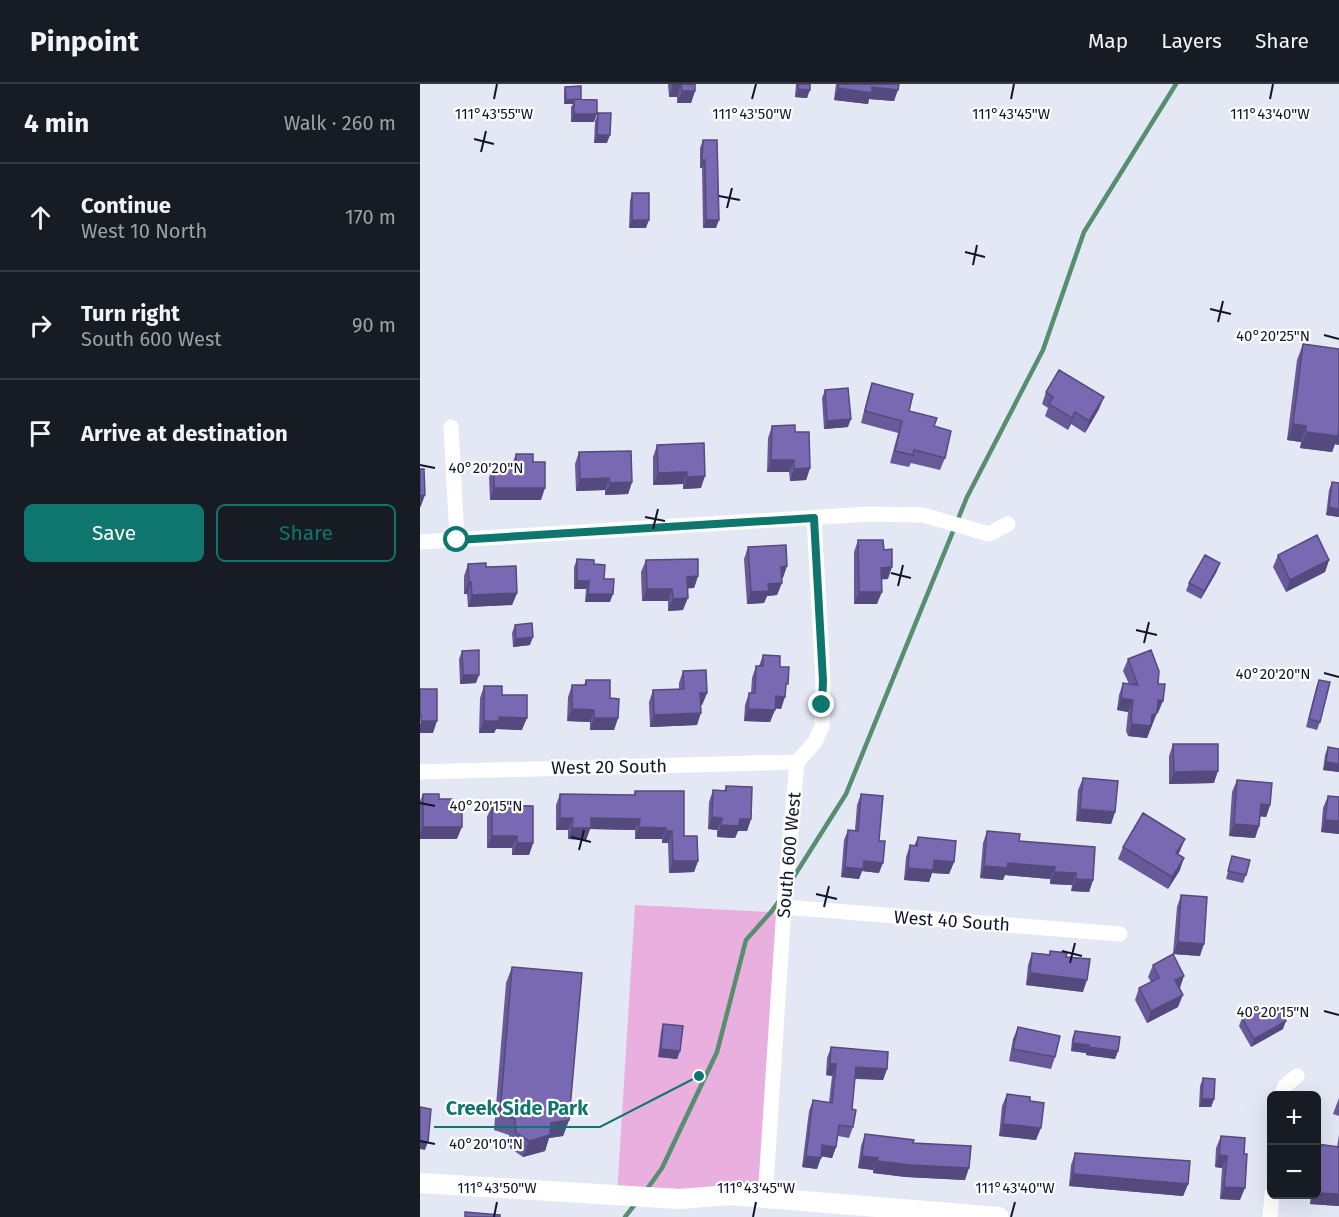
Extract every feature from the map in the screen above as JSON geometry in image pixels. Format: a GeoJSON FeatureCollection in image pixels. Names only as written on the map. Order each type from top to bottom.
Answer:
{"type":"FeatureCollection","features":[{"type":"Feature","properties":{"kind":"street"},"geometry":{"type":"LineString","coordinates":[[451,427],[457,540]]}},
{"type":"Feature","properties":{"kind":"street"},"geometry":{"type":"LineString","coordinates":[[420,542],[869,514],[923,515],[989,534],[1008,524]]}},
{"type":"Feature","properties":{"kind":"street"},"geometry":{"type":"LineString","coordinates":[[797,762],[815,742],[822,726],[823,681],[814,518]]}},
{"type":"Feature","properties":{"kind":"street","name":"West 20 South"},"geometry":{"type":"LineString","coordinates":[[420,772],[797,762]]}},
{"type":"Feature","properties":{"kind":"street","name":"South 600 West"},"geometry":{"type":"LineString","coordinates":[[765,1200],[784,908],[797,762]]}},
{"type":"Feature","properties":{"kind":"street","name":"West 40 South"},"geometry":{"type":"LineString","coordinates":[[784,908],[1120,934]]}},
{"type":"Feature","properties":{"kind":"street"},"geometry":{"type":"LineString","coordinates":[[1283,1091],[1285,1086],[1297,1076]]}},
{"type":"Feature","properties":{"kind":"street"},"geometry":{"type":"LineString","coordinates":[[420,1183],[679,1199],[730,1195],[765,1200],[999,1217]]}},
{"type":"Feature","properties":{"kind":"street"},"geometry":{"type":"LineString","coordinates":[[1270,1217],[1272,1199]]}},
{"type":"Feature","properties":{"kind":"shaded area"},"geometry":{"type":"Polygon","coordinates":[[[635,905],[771,912],[784,907],[765,1200],[617,1195],[635,905]]]}},
{"type":"Feature","properties":{"kind":"building"},"geometry":{"type":"Polygon","coordinates":[[[673,84],[695,84],[695,91],[682,91],[681,85],[673,84]]]}},
{"type":"Feature","properties":{"kind":"building"},"geometry":{"type":"Polygon","coordinates":[[[798,84],[810,84],[810,90],[798,89],[798,84]]]}},
{"type":"Feature","properties":{"kind":"building"},"geometry":{"type":"Polygon","coordinates":[[[839,84],[899,84],[898,90],[872,87],[872,93],[838,88],[839,84]]]}},
{"type":"Feature","properties":{"kind":"building"},"geometry":{"type":"Polygon","coordinates":[[[581,86],[581,99],[566,100],[565,87],[581,86]]]}},
{"type":"Feature","properties":{"kind":"building"},"geometry":{"type":"Polygon","coordinates":[[[574,99],[597,100],[597,114],[574,114],[574,99]]]}},
{"type":"Feature","properties":{"kind":"building"},"geometry":{"type":"Polygon","coordinates":[[[598,113],[611,113],[610,135],[597,135],[598,113]]]}},
{"type":"Feature","properties":{"kind":"building"},"geometry":{"type":"Polygon","coordinates":[[[703,140],[717,140],[719,220],[706,220],[703,140]]]}},
{"type":"Feature","properties":{"kind":"building"},"geometry":{"type":"Polygon","coordinates":[[[632,193],[649,193],[649,220],[632,220],[632,193]]]}},
{"type":"Feature","properties":{"kind":"building"},"geometry":{"type":"Polygon","coordinates":[[[1303,344],[1339,349],[1338,436],[1306,432],[1306,426],[1293,424],[1303,344]]]}},
{"type":"Feature","properties":{"kind":"building"},"geometry":{"type":"Polygon","coordinates":[[[1059,370],[1104,397],[1089,421],[1075,412],[1072,418],[1049,404],[1053,397],[1046,392],[1059,370]]]}},
{"type":"Feature","properties":{"kind":"building"},"geometry":{"type":"Polygon","coordinates":[[[872,383],[913,394],[909,411],[937,418],[934,426],[951,431],[945,458],[914,450],[913,455],[895,451],[902,421],[865,411],[872,383]]]}},
{"type":"Feature","properties":{"kind":"building"},"geometry":{"type":"Polygon","coordinates":[[[848,388],[851,419],[827,421],[825,390],[848,388]]]}},
{"type":"Feature","properties":{"kind":"building"},"geometry":{"type":"Polygon","coordinates":[[[795,425],[795,432],[809,432],[810,468],[794,469],[794,460],[771,460],[772,426],[795,425]]]}},
{"type":"Feature","properties":{"kind":"building"},"geometry":{"type":"Polygon","coordinates":[[[704,443],[705,476],[687,477],[687,472],[658,473],[657,445],[704,443]]]}},
{"type":"Feature","properties":{"kind":"building"},"geometry":{"type":"Polygon","coordinates":[[[631,451],[632,482],[610,483],[609,478],[580,479],[579,452],[631,451]]]}},
{"type":"Feature","properties":{"kind":"building"},"geometry":{"type":"Polygon","coordinates":[[[516,454],[533,454],[533,462],[545,462],[545,488],[494,488],[494,465],[516,464],[516,454]]]}},
{"type":"Feature","properties":{"kind":"building"},"geometry":{"type":"Polygon","coordinates":[[[420,469],[424,469],[425,495],[420,496],[420,469]]]}},
{"type":"Feature","properties":{"kind":"building"},"geometry":{"type":"Polygon","coordinates":[[[1332,482],[1339,483],[1339,509],[1329,507],[1332,482]]]}},
{"type":"Feature","properties":{"kind":"building"},"geometry":{"type":"Polygon","coordinates":[[[1317,535],[1329,560],[1290,580],[1278,555],[1317,535]]]}},
{"type":"Feature","properties":{"kind":"building"},"geometry":{"type":"Polygon","coordinates":[[[858,540],[883,540],[884,550],[892,549],[892,567],[881,568],[882,592],[859,592],[858,540]]]}},
{"type":"Feature","properties":{"kind":"building"},"geometry":{"type":"Polygon","coordinates":[[[786,545],[787,566],[781,567],[782,583],[768,584],[769,591],[751,592],[748,547],[786,545]]]}},
{"type":"Feature","properties":{"kind":"building"},"geometry":{"type":"Polygon","coordinates":[[[1205,555],[1220,563],[1204,591],[1189,583],[1205,555]]]}},
{"type":"Feature","properties":{"kind":"building"},"geometry":{"type":"Polygon","coordinates":[[[577,559],[594,560],[594,564],[605,565],[604,579],[614,579],[613,594],[588,594],[589,581],[577,581],[577,559]]]}},
{"type":"Feature","properties":{"kind":"building"},"geometry":{"type":"Polygon","coordinates":[[[698,559],[698,576],[687,577],[688,598],[673,599],[672,589],[647,589],[646,560],[698,559]]]}},
{"type":"Feature","properties":{"kind":"building"},"geometry":{"type":"Polygon","coordinates":[[[486,563],[486,567],[516,566],[517,593],[472,595],[468,564],[486,563]]]}},
{"type":"Feature","properties":{"kind":"building"},"geometry":{"type":"Polygon","coordinates":[[[532,623],[533,637],[516,639],[515,625],[532,623]]]}},
{"type":"Feature","properties":{"kind":"building"},"geometry":{"type":"Polygon","coordinates":[[[479,650],[479,675],[463,675],[462,651],[479,650]]]}},
{"type":"Feature","properties":{"kind":"building"},"geometry":{"type":"Polygon","coordinates":[[[1151,650],[1159,671],[1158,684],[1165,684],[1163,701],[1158,700],[1157,713],[1152,715],[1151,726],[1132,724],[1133,700],[1121,698],[1123,683],[1138,685],[1128,659],[1151,650]]]}},
{"type":"Feature","properties":{"kind":"building"},"geometry":{"type":"Polygon","coordinates":[[[763,655],[780,656],[780,667],[789,667],[785,697],[776,696],[775,710],[748,709],[749,693],[755,693],[756,666],[763,666],[763,655]]]}},
{"type":"Feature","properties":{"kind":"building"},"geometry":{"type":"Polygon","coordinates":[[[706,670],[707,693],[700,693],[701,713],[654,715],[653,690],[684,689],[683,671],[706,670]]]}},
{"type":"Feature","properties":{"kind":"building"},"geometry":{"type":"Polygon","coordinates":[[[586,680],[610,680],[610,698],[619,699],[618,718],[594,718],[594,710],[572,709],[572,685],[586,685],[586,680]]]}},
{"type":"Feature","properties":{"kind":"building"},"geometry":{"type":"Polygon","coordinates":[[[1319,680],[1330,682],[1320,722],[1309,719],[1319,680]]]}},
{"type":"Feature","properties":{"kind":"building"},"geometry":{"type":"Polygon","coordinates":[[[484,686],[502,686],[502,695],[527,695],[527,718],[499,717],[499,721],[484,721],[484,686]]]}},
{"type":"Feature","properties":{"kind":"building"},"geometry":{"type":"Polygon","coordinates":[[[420,689],[437,689],[437,721],[421,721],[420,689]]]}},
{"type":"Feature","properties":{"kind":"building"},"geometry":{"type":"Polygon","coordinates":[[[1173,744],[1218,744],[1218,771],[1174,772],[1173,744]]]}},
{"type":"Feature","properties":{"kind":"building"},"geometry":{"type":"Polygon","coordinates":[[[1328,747],[1339,749],[1339,764],[1326,762],[1328,747]]]}},
{"type":"Feature","properties":{"kind":"building"},"geometry":{"type":"Polygon","coordinates":[[[1083,778],[1118,781],[1115,812],[1080,809],[1083,778]]]}},
{"type":"Feature","properties":{"kind":"building"},"geometry":{"type":"Polygon","coordinates":[[[1237,780],[1272,783],[1270,805],[1261,804],[1259,826],[1234,824],[1237,780]]]}},
{"type":"Feature","properties":{"kind":"building"},"geometry":{"type":"Polygon","coordinates":[[[726,786],[752,787],[751,819],[740,819],[739,826],[721,825],[722,818],[712,817],[713,790],[726,791],[726,786]]]}},
{"type":"Feature","properties":{"kind":"building"},"geometry":{"type":"Polygon","coordinates":[[[635,791],[684,791],[684,836],[697,836],[698,861],[673,861],[672,831],[666,831],[666,828],[639,827],[640,819],[591,818],[591,828],[572,828],[573,818],[560,818],[560,794],[635,795],[635,791]]]}},
{"type":"Feature","properties":{"kind":"building"},"geometry":{"type":"Polygon","coordinates":[[[423,794],[439,794],[439,799],[453,799],[453,809],[462,809],[462,827],[423,827],[423,794]]]}},
{"type":"Feature","properties":{"kind":"building"},"geometry":{"type":"Polygon","coordinates":[[[861,794],[883,796],[879,841],[885,841],[883,863],[864,861],[863,869],[845,867],[848,830],[858,831],[861,794]]]}},
{"type":"Feature","properties":{"kind":"building"},"geometry":{"type":"Polygon","coordinates":[[[1328,796],[1339,797],[1339,821],[1325,820],[1328,796]]]}},
{"type":"Feature","properties":{"kind":"building"},"geometry":{"type":"Polygon","coordinates":[[[492,805],[533,806],[533,843],[517,843],[517,836],[492,836],[492,805]]]}},
{"type":"Feature","properties":{"kind":"building"},"geometry":{"type":"Polygon","coordinates":[[[1143,813],[1185,839],[1176,853],[1184,858],[1172,877],[1123,847],[1143,813]]]}},
{"type":"Feature","properties":{"kind":"building"},"geometry":{"type":"Polygon","coordinates":[[[987,831],[1020,834],[1019,841],[1095,847],[1093,880],[1076,879],[1076,873],[1054,872],[1055,867],[1008,863],[1007,868],[984,866],[987,831]]]}},
{"type":"Feature","properties":{"kind":"building"},"geometry":{"type":"Polygon","coordinates":[[[918,837],[956,841],[954,862],[934,860],[933,870],[908,868],[910,845],[917,846],[918,837]]]}},
{"type":"Feature","properties":{"kind":"building"},"geometry":{"type":"Polygon","coordinates":[[[1232,856],[1250,860],[1246,875],[1228,871],[1232,856]]]}},
{"type":"Feature","properties":{"kind":"building"},"geometry":{"type":"Polygon","coordinates":[[[1181,895],[1207,897],[1204,944],[1178,942],[1181,895]]]}},
{"type":"Feature","properties":{"kind":"building"},"geometry":{"type":"Polygon","coordinates":[[[1050,951],[1067,953],[1066,957],[1090,959],[1087,980],[1030,973],[1032,953],[1050,955],[1050,951]]]}},
{"type":"Feature","properties":{"kind":"building"},"geometry":{"type":"Polygon","coordinates":[[[1173,954],[1184,976],[1175,980],[1183,995],[1151,1011],[1139,988],[1159,978],[1153,965],[1173,954]]]}},
{"type":"Feature","properties":{"kind":"building"},"geometry":{"type":"Polygon","coordinates":[[[512,967],[582,973],[569,1120],[551,1123],[550,1135],[529,1141],[516,1133],[515,1119],[500,1114],[512,967]]]}},
{"type":"Feature","properties":{"kind":"building"},"geometry":{"type":"Polygon","coordinates":[[[1277,1007],[1286,1021],[1254,1039],[1242,1018],[1258,1009],[1261,1016],[1277,1007]]]}},
{"type":"Feature","properties":{"kind":"building"},"geometry":{"type":"Polygon","coordinates":[[[663,1024],[683,1026],[680,1051],[661,1049],[663,1024]]]}},
{"type":"Feature","properties":{"kind":"building"},"geometry":{"type":"Polygon","coordinates":[[[1018,1027],[1060,1036],[1055,1057],[1013,1049],[1018,1027]]]}},
{"type":"Feature","properties":{"kind":"building"},"geometry":{"type":"Polygon","coordinates":[[[1075,1031],[1120,1037],[1118,1051],[1073,1043],[1075,1031]]]}},
{"type":"Feature","properties":{"kind":"building"},"geometry":{"type":"Polygon","coordinates":[[[831,1047],[888,1052],[887,1069],[856,1067],[852,1109],[856,1110],[853,1127],[839,1125],[836,1147],[822,1145],[821,1158],[806,1156],[813,1100],[832,1103],[836,1064],[830,1064],[831,1047]]]}},
{"type":"Feature","properties":{"kind":"building"},"geometry":{"type":"Polygon","coordinates":[[[1203,1078],[1215,1079],[1214,1099],[1202,1099],[1203,1078]]]}},
{"type":"Feature","properties":{"kind":"building"},"geometry":{"type":"Polygon","coordinates":[[[1007,1094],[1030,1097],[1030,1101],[1044,1103],[1041,1128],[1003,1124],[1007,1094]]]}},
{"type":"Feature","properties":{"kind":"building"},"geometry":{"type":"Polygon","coordinates":[[[420,1107],[431,1109],[428,1142],[420,1141],[420,1107]]]}},
{"type":"Feature","properties":{"kind":"building"},"geometry":{"type":"Polygon","coordinates":[[[865,1134],[914,1140],[913,1143],[971,1146],[969,1168],[877,1161],[878,1158],[862,1156],[865,1134]]]}},
{"type":"Feature","properties":{"kind":"building"},"geometry":{"type":"Polygon","coordinates":[[[1221,1136],[1245,1138],[1244,1154],[1247,1154],[1245,1188],[1224,1187],[1227,1156],[1219,1155],[1221,1136]]]}},
{"type":"Feature","properties":{"kind":"building"},"geometry":{"type":"Polygon","coordinates":[[[1321,1145],[1339,1147],[1339,1194],[1321,1193],[1321,1145]]]}},
{"type":"Feature","properties":{"kind":"building"},"geometry":{"type":"Polygon","coordinates":[[[1075,1153],[1190,1161],[1188,1184],[1073,1174],[1075,1153]]]}},
{"type":"Feature","properties":{"kind":"building"},"geometry":{"type":"Polygon","coordinates":[[[465,1212],[500,1215],[500,1217],[465,1217],[465,1212]]]}},
{"type":"Feature","properties":{"kind":"waterway"},"geometry":{"type":"LineString","coordinates":[[793,878],[846,794],[967,497],[1043,350],[1084,232],[1176,84]]}},
{"type":"Feature","properties":{"kind":"waterway"},"geometry":{"type":"LineString","coordinates":[[645,1192],[662,1168],[717,1052],[746,940],[779,901]]}},
{"type":"Feature","properties":{"kind":"waterway"},"geometry":{"type":"LineString","coordinates":[[625,1217],[636,1203]]}},
{"type":"Feature","properties":{"kind":"place","name":"Creek Side Park"},"geometry":{"type":"Point","coordinates":[699,1076]}},
{"type":"Feature","properties":{"kind":"route"},"geometry":{"type":"LineString","coordinates":[[457,540],[814,518],[823,681],[822,705]]}}]}
